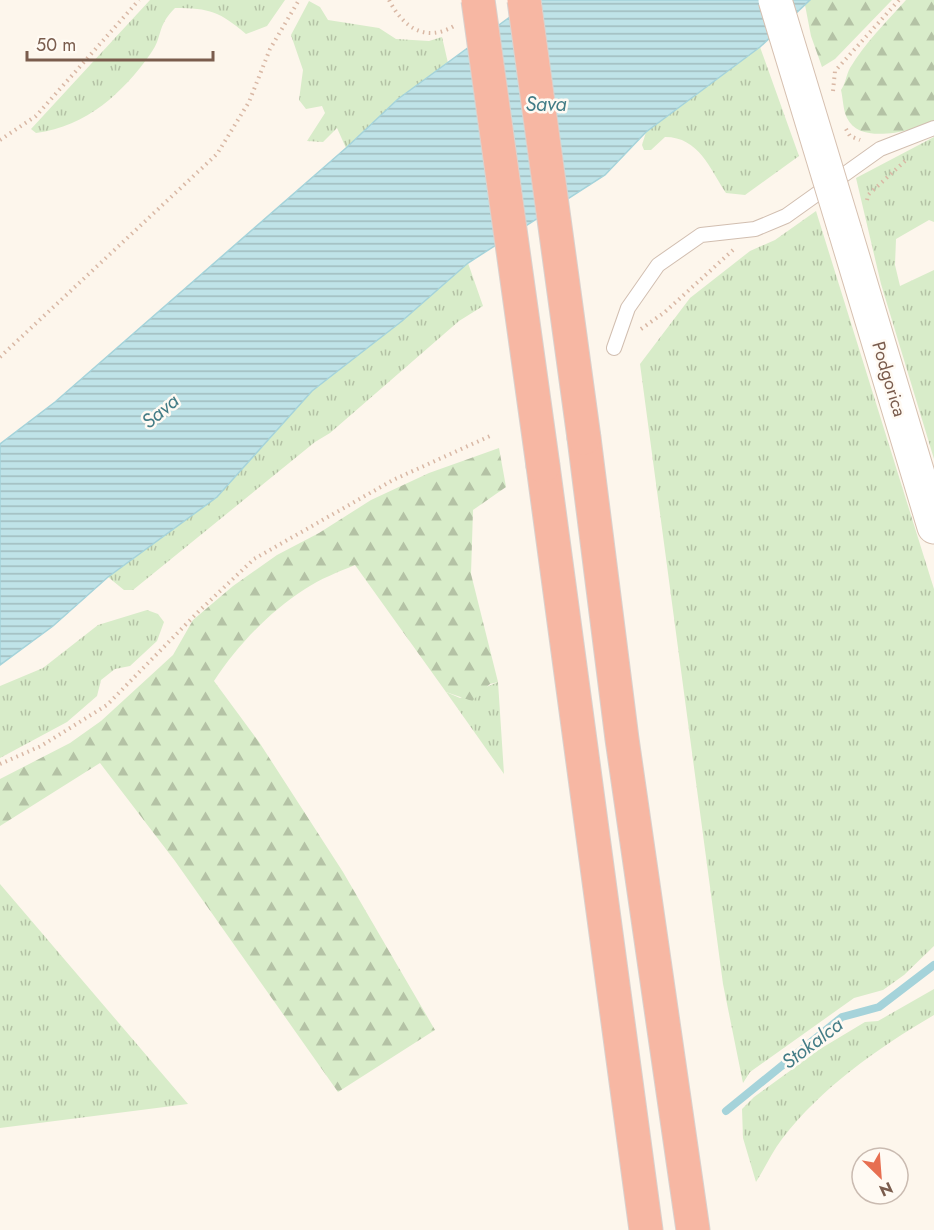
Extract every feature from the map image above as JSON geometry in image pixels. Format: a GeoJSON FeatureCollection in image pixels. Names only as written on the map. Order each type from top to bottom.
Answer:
{"type":"FeatureCollection","features":[{"type":"Feature","properties":{"kind":"highway"},"geometry":{"type":"LineString","coordinates":[[524,0],[584,438],[622,739],[693,1230]]}},
{"type":"Feature","properties":{"kind":"highway"},"geometry":{"type":"LineString","coordinates":[[469,11],[543,466],[646,1230]]}},
{"type":"Feature","properties":{"kind":"main road","name":"Podgorica"},"geometry":{"type":"LineString","coordinates":[[776,0],[934,527]]}},
{"type":"Feature","properties":{"kind":"lane"},"geometry":{"type":"LineString","coordinates":[[614,348],[628,308],[658,265],[701,235],[755,229],[786,216],[880,149],[934,128]]}},
{"type":"Feature","properties":{"kind":"path"},"geometry":{"type":"LineString","coordinates":[[0,140],[36,116],[139,0]]}},
{"type":"Feature","properties":{"kind":"path"},"geometry":{"type":"LineString","coordinates":[[0,357],[217,154],[249,102],[270,49],[299,0]]}},
{"type":"Feature","properties":{"kind":"path"},"geometry":{"type":"LineString","coordinates":[[389,0],[396,14],[421,34],[444,32],[469,11]]}},
{"type":"Feature","properties":{"kind":"path"},"geometry":{"type":"LineString","coordinates":[[833,97],[835,71],[899,0]]}},
{"type":"Feature","properties":{"kind":"path"},"geometry":{"type":"LineString","coordinates":[[844,126],[850,136],[880,149]]}},
{"type":"Feature","properties":{"kind":"path"},"geometry":{"type":"LineString","coordinates":[[845,231],[861,226],[868,195],[909,156]]}},
{"type":"Feature","properties":{"kind":"path"},"geometry":{"type":"LineString","coordinates":[[614,348],[665,312],[755,229]]}},
{"type":"Feature","properties":{"kind":"path"},"geometry":{"type":"LineString","coordinates":[[0,764],[41,746],[107,705],[198,612],[254,559],[393,480],[490,436]]}},
{"type":"Feature","properties":{"kind":"green space"},"geometry":{"type":"Polygon","coordinates":[[[150,0],[285,0],[267,26],[246,34],[221,16],[206,10],[175,8],[162,26],[151,53],[116,94],[72,123],[36,133],[31,129],[150,0]]]}},
{"type":"Feature","properties":{"kind":"green space"},"geometry":{"type":"Polygon","coordinates":[[[810,0],[892,0],[835,59],[822,67],[811,36],[805,5],[810,0]]]}},
{"type":"Feature","properties":{"kind":"green space"},"geometry":{"type":"Polygon","coordinates":[[[906,0],[934,0],[934,122],[901,132],[875,134],[863,132],[854,127],[847,118],[841,90],[850,68],[862,50],[906,0]]]}},
{"type":"Feature","properties":{"kind":"green space"},"geometry":{"type":"Polygon","coordinates":[[[309,1],[320,7],[328,20],[379,28],[396,39],[429,41],[442,37],[448,63],[398,99],[346,148],[337,128],[323,142],[307,141],[325,113],[322,106],[306,109],[299,100],[303,70],[291,35],[309,1]]]}},
{"type":"Feature","properties":{"kind":"green space"},"geometry":{"type":"Polygon","coordinates":[[[760,47],[799,156],[745,195],[726,193],[709,165],[687,142],[665,137],[651,150],[644,150],[642,145],[646,132],[760,47]]]}},
{"type":"Feature","properties":{"kind":"green space"},"geometry":{"type":"Polygon","coordinates":[[[934,137],[934,222],[929,220],[896,239],[895,265],[900,286],[934,270],[934,459],[881,284],[856,178],[934,137]]]}},
{"type":"Feature","properties":{"kind":"green space"},"geometry":{"type":"Polygon","coordinates":[[[816,211],[934,589],[934,946],[904,975],[883,990],[854,998],[750,1072],[743,1083],[723,984],[640,364],[690,298],[750,251],[775,240],[816,211]]]}},
{"type":"Feature","properties":{"kind":"green space"},"geometry":{"type":"Polygon","coordinates":[[[468,263],[483,306],[459,321],[330,433],[315,442],[133,590],[124,590],[108,577],[217,497],[312,391],[402,321],[468,263]]]}},
{"type":"Feature","properties":{"kind":"green space"},"geometry":{"type":"Polygon","coordinates":[[[499,448],[506,487],[473,510],[471,574],[498,682],[490,684],[472,701],[446,692],[355,565],[311,585],[279,608],[243,643],[214,681],[259,742],[343,872],[435,1030],[338,1092],[175,861],[100,763],[0,826],[0,779],[70,743],[101,721],[173,655],[193,620],[233,586],[277,555],[319,533],[371,500],[429,473],[499,448]]]}},
{"type":"Feature","properties":{"kind":"green space"},"geometry":{"type":"Polygon","coordinates":[[[147,610],[158,614],[164,622],[157,641],[130,666],[115,669],[101,680],[97,696],[67,722],[0,758],[0,686],[43,668],[98,625],[147,610]]]}},
{"type":"Feature","properties":{"kind":"green space"},"geometry":{"type":"Polygon","coordinates":[[[498,682],[504,774],[446,692],[460,698],[498,682]]]}},
{"type":"Feature","properties":{"kind":"green space"},"geometry":{"type":"Polygon","coordinates":[[[0,884],[188,1104],[0,1128],[0,884]]]}},
{"type":"Feature","properties":{"kind":"green space"},"geometry":{"type":"Polygon","coordinates":[[[934,989],[934,1015],[872,1055],[815,1102],[782,1139],[756,1182],[743,1138],[742,1109],[754,1097],[820,1049],[865,1022],[878,1021],[934,989]]]}},
{"type":"Feature","properties":{"kind":"water","name":"Sava"},"geometry":{"type":"Polygon","coordinates":[[[533,0],[810,0],[760,47],[646,132],[605,175],[468,263],[402,321],[312,391],[217,497],[108,577],[53,626],[0,665],[0,444],[55,402],[346,148],[398,99],[533,0]]]}},
{"type":"Feature","properties":{"kind":"waterway","name":"Stokalca"},"geometry":{"type":"LineString","coordinates":[[726,1111],[842,1017],[879,1007],[934,965]]}}]}
